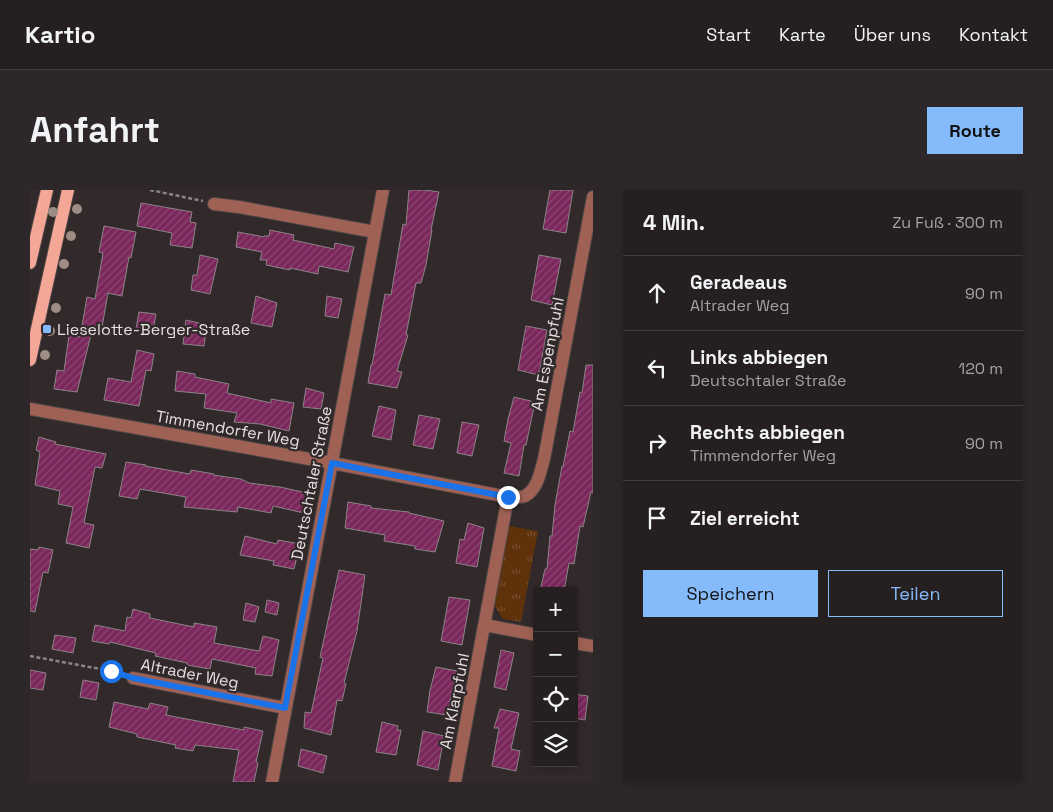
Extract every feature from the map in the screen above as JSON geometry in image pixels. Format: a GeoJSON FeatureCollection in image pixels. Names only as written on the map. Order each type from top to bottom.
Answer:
{"type":"FeatureCollection","features":[{"type":"Feature","properties":{"kind":"main road"},"geometry":{"type":"LineString","coordinates":[[30,263],[47,190]]}},
{"type":"Feature","properties":{"kind":"main road"},"geometry":{"type":"LineString","coordinates":[[30,360],[68,190]]}},
{"type":"Feature","properties":{"kind":"street","name":"Deutschtaler Straße"},"geometry":{"type":"LineString","coordinates":[[272,782],[383,190]]}},
{"type":"Feature","properties":{"kind":"street","name":"Am Espenpfuhl"},"geometry":{"type":"LineString","coordinates":[[508,497],[524,497],[533,490],[544,459],[593,196]]}},
{"type":"Feature","properties":{"kind":"street"},"geometry":{"type":"LineString","coordinates":[[214,204],[375,232]]}},
{"type":"Feature","properties":{"kind":"street","name":"Timmendorfer Weg"},"geometry":{"type":"LineString","coordinates":[[30,410],[332,463],[508,497]]}},
{"type":"Feature","properties":{"kind":"street","name":"Am Klarpfuhl"},"geometry":{"type":"LineString","coordinates":[[455,782],[508,497]]}},
{"type":"Feature","properties":{"kind":"street"},"geometry":{"type":"LineString","coordinates":[[485,625],[533,634]]}},
{"type":"Feature","properties":{"kind":"street"},"geometry":{"type":"LineString","coordinates":[[578,643],[593,646]]}},
{"type":"Feature","properties":{"kind":"street","name":"Altrader Weg"},"geometry":{"type":"LineString","coordinates":[[133,678],[285,708]]}},
{"type":"Feature","properties":{"kind":"path"},"geometry":{"type":"LineString","coordinates":[[150,190],[214,204]]}},
{"type":"Feature","properties":{"kind":"path","name":"Altrader Weg"},"geometry":{"type":"LineString","coordinates":[[30,656],[111,671],[133,678]]}},
{"type":"Feature","properties":{"kind":"green space"},"geometry":{"type":"Polygon","coordinates":[[[509,526],[538,531],[521,622],[503,619],[494,605],[509,526]]]}},
{"type":"Feature","properties":{"kind":"building"},"geometry":{"type":"Polygon","coordinates":[[[409,190],[439,192],[426,265],[421,283],[416,283],[406,335],[408,335],[397,371],[402,372],[397,388],[368,383],[385,294],[391,295],[403,224],[406,225],[409,190]]]}},
{"type":"Feature","properties":{"kind":"building"},"geometry":{"type":"Polygon","coordinates":[[[550,190],[573,190],[566,233],[543,229],[550,190]]]}},
{"type":"Feature","properties":{"kind":"building"},"geometry":{"type":"Polygon","coordinates":[[[141,203],[192,212],[190,222],[196,223],[192,248],[170,245],[172,233],[137,226],[141,203]]]}},
{"type":"Feature","properties":{"kind":"building"},"geometry":{"type":"Polygon","coordinates":[[[104,226],[136,232],[122,296],[108,293],[102,327],[93,326],[77,392],[54,389],[57,370],[64,371],[69,335],[80,337],[87,297],[95,299],[103,253],[99,252],[104,226]]]}},
{"type":"Feature","properties":{"kind":"building"},"geometry":{"type":"Polygon","coordinates":[[[270,230],[294,235],[293,240],[334,249],[335,243],[354,247],[348,272],[319,266],[318,274],[266,265],[267,260],[260,260],[262,252],[236,247],[238,232],[264,237],[269,236],[270,230]]]}},
{"type":"Feature","properties":{"kind":"building"},"geometry":{"type":"Polygon","coordinates":[[[200,255],[218,259],[210,294],[191,290],[193,275],[197,275],[200,255]]]}},
{"type":"Feature","properties":{"kind":"building"},"geometry":{"type":"Polygon","coordinates":[[[539,255],[561,259],[552,305],[531,300],[539,255]]]}},
{"type":"Feature","properties":{"kind":"building"},"geometry":{"type":"Polygon","coordinates":[[[256,296],[277,303],[272,327],[251,323],[256,296]]]}},
{"type":"Feature","properties":{"kind":"building"},"geometry":{"type":"Polygon","coordinates":[[[327,296],[342,299],[338,318],[325,316],[327,296]]]}},
{"type":"Feature","properties":{"kind":"building"},"geometry":{"type":"Polygon","coordinates":[[[139,312],[156,314],[153,331],[136,329],[139,312]]]}},
{"type":"Feature","properties":{"kind":"building"},"geometry":{"type":"Polygon","coordinates":[[[186,320],[207,325],[204,346],[183,344],[186,320]]]}},
{"type":"Feature","properties":{"kind":"building"},"geometry":{"type":"Polygon","coordinates":[[[526,326],[547,330],[539,375],[518,370],[526,326]]]}},
{"type":"Feature","properties":{"kind":"building"},"geometry":{"type":"Polygon","coordinates":[[[137,350],[154,354],[151,371],[146,370],[139,406],[104,400],[108,378],[131,382],[137,350]]]}},
{"type":"Feature","properties":{"kind":"building"},"geometry":{"type":"Polygon","coordinates":[[[586,365],[593,365],[593,493],[591,492],[583,527],[580,526],[574,564],[569,563],[565,587],[541,587],[545,569],[547,569],[550,536],[552,536],[562,466],[570,431],[573,432],[580,392],[582,393],[586,365]]]}},
{"type":"Feature","properties":{"kind":"building"},"geometry":{"type":"Polygon","coordinates":[[[177,371],[229,384],[227,393],[271,403],[271,399],[294,403],[289,431],[260,424],[234,422],[237,413],[204,408],[206,394],[175,391],[177,371]]]}},
{"type":"Feature","properties":{"kind":"building"},"geometry":{"type":"Polygon","coordinates":[[[306,388],[324,393],[321,409],[303,407],[306,388]]]}},
{"type":"Feature","properties":{"kind":"building"},"geometry":{"type":"Polygon","coordinates":[[[514,397],[535,402],[526,445],[524,445],[519,476],[504,473],[511,443],[504,441],[514,397]]]}},
{"type":"Feature","properties":{"kind":"building"},"geometry":{"type":"Polygon","coordinates":[[[379,406],[396,410],[391,440],[372,436],[379,406]]]}},
{"type":"Feature","properties":{"kind":"building"},"geometry":{"type":"Polygon","coordinates":[[[419,415],[440,419],[433,449],[413,445],[419,415]]]}},
{"type":"Feature","properties":{"kind":"building"},"geometry":{"type":"Polygon","coordinates":[[[462,422],[479,425],[472,456],[457,453],[462,422]]]}},
{"type":"Feature","properties":{"kind":"building"},"geometry":{"type":"Polygon","coordinates":[[[39,437],[56,442],[55,444],[106,454],[102,468],[95,467],[84,523],[94,525],[89,548],[66,543],[73,507],[58,504],[60,491],[35,485],[40,452],[36,450],[39,437]]]}},
{"type":"Feature","properties":{"kind":"building"},"geometry":{"type":"Polygon","coordinates":[[[126,462],[190,474],[191,470],[307,493],[304,513],[273,506],[271,513],[238,507],[237,512],[184,507],[186,497],[140,489],[137,499],[119,496],[126,462]]]}},
{"type":"Feature","properties":{"kind":"building"},"geometry":{"type":"Polygon","coordinates":[[[348,502],[371,506],[371,508],[409,512],[444,521],[435,552],[415,549],[415,546],[384,541],[385,535],[345,528],[348,502]]]}},
{"type":"Feature","properties":{"kind":"building"},"geometry":{"type":"Polygon","coordinates":[[[468,523],[484,528],[477,567],[456,563],[460,539],[464,540],[468,523]]]}},
{"type":"Feature","properties":{"kind":"building"},"geometry":{"type":"Polygon","coordinates":[[[245,536],[277,544],[278,540],[300,544],[294,569],[273,565],[274,561],[240,555],[245,536]]]}},
{"type":"Feature","properties":{"kind":"building"},"geometry":{"type":"Polygon","coordinates":[[[39,547],[53,550],[48,573],[43,572],[35,612],[30,611],[30,549],[38,550],[39,547]]]}},
{"type":"Feature","properties":{"kind":"building"},"geometry":{"type":"Polygon","coordinates":[[[339,570],[365,575],[357,631],[344,683],[346,684],[342,701],[337,700],[331,735],[304,728],[305,712],[311,713],[323,658],[320,657],[339,570]]]}},
{"type":"Feature","properties":{"kind":"building"},"geometry":{"type":"Polygon","coordinates":[[[449,597],[470,600],[462,645],[441,641],[449,597]]]}},
{"type":"Feature","properties":{"kind":"building"},"geometry":{"type":"Polygon","coordinates":[[[267,600],[279,603],[277,615],[265,612],[267,600]]]}},
{"type":"Feature","properties":{"kind":"building"},"geometry":{"type":"Polygon","coordinates":[[[246,603],[259,607],[255,622],[243,620],[246,603]]]}},
{"type":"Feature","properties":{"kind":"building"},"geometry":{"type":"Polygon","coordinates":[[[133,609],[150,614],[150,618],[194,627],[194,623],[217,627],[214,643],[259,651],[263,636],[279,640],[272,676],[255,674],[256,668],[212,659],[210,669],[187,665],[187,663],[155,656],[156,653],[110,642],[109,644],[92,641],[95,625],[125,631],[127,617],[131,618],[133,609]]]}},
{"type":"Feature","properties":{"kind":"building"},"geometry":{"type":"Polygon","coordinates":[[[55,635],[76,638],[73,653],[52,649],[55,635]]]}},
{"type":"Feature","properties":{"kind":"building"},"geometry":{"type":"Polygon","coordinates":[[[501,650],[514,653],[506,690],[494,687],[501,650]]]}},
{"type":"Feature","properties":{"kind":"building"},"geometry":{"type":"Polygon","coordinates":[[[436,667],[457,671],[447,715],[427,712],[436,667]]]}},
{"type":"Feature","properties":{"kind":"building"},"geometry":{"type":"Polygon","coordinates":[[[30,670],[46,673],[43,690],[30,688],[30,670]]]}},
{"type":"Feature","properties":{"kind":"building"},"geometry":{"type":"Polygon","coordinates":[[[83,680],[99,683],[96,700],[80,697],[83,680]]]}},
{"type":"Feature","properties":{"kind":"building"},"geometry":{"type":"Polygon","coordinates":[[[578,695],[588,696],[585,720],[578,719],[578,695]]]}},
{"type":"Feature","properties":{"kind":"building"},"geometry":{"type":"Polygon","coordinates":[[[114,702],[148,709],[150,703],[168,707],[166,715],[244,730],[244,727],[263,731],[256,762],[258,763],[254,782],[233,782],[239,750],[195,745],[193,751],[175,748],[176,745],[137,737],[137,734],[109,727],[114,702]]]}},
{"type":"Feature","properties":{"kind":"building"},"geometry":{"type":"Polygon","coordinates":[[[500,709],[519,713],[511,749],[520,751],[516,771],[492,766],[499,728],[494,728],[500,709]]]}},
{"type":"Feature","properties":{"kind":"building"},"geometry":{"type":"Polygon","coordinates":[[[382,722],[398,726],[397,730],[401,730],[396,755],[376,752],[382,722]]]}},
{"type":"Feature","properties":{"kind":"building"},"geometry":{"type":"Polygon","coordinates":[[[423,731],[444,736],[438,770],[417,765],[423,731]]]}},
{"type":"Feature","properties":{"kind":"building"},"geometry":{"type":"Polygon","coordinates":[[[301,749],[327,756],[323,773],[298,766],[301,749]]]}},
{"type":"Feature","properties":{"kind":"place","name":"Lieselotte-Berger-Straße"},"geometry":{"type":"Point","coordinates":[47,329]}},
{"type":"Feature","properties":{"kind":"route"},"geometry":{"type":"LineString","coordinates":[[111,671],[133,678],[285,708],[332,463],[508,497]]}}]}
